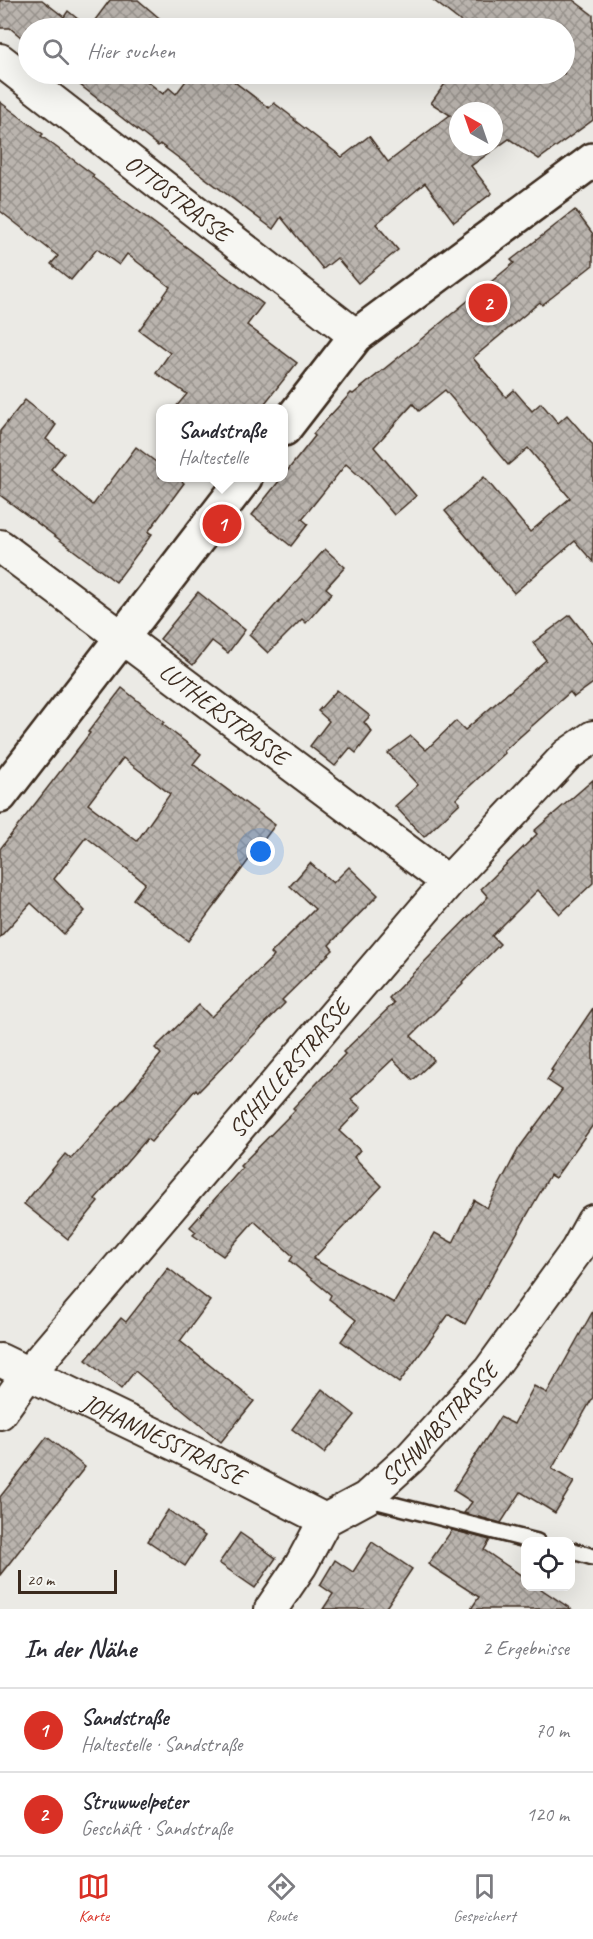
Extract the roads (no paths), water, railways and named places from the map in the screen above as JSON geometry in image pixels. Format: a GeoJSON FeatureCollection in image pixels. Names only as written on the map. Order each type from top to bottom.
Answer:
{"type":"FeatureCollection","features":[{"type":"Feature","properties":{"kind":"main road"},"geometry":{"type":"LineString","coordinates":[[288,424],[356,336],[593,160]]}},
{"type":"Feature","properties":{"kind":"main road"},"geometry":{"type":"LineString","coordinates":[[0,796],[241,482]]}},
{"type":"Feature","properties":{"kind":"street","name":"OTTOSTRASSE"},"geometry":{"type":"LineString","coordinates":[[0,60],[18,74]]}},
{"type":"Feature","properties":{"kind":"street","name":"OTTOSTRASSE"},"geometry":{"type":"LineString","coordinates":[[31,84],[356,336]]}},
{"type":"Feature","properties":{"kind":"street","name":"LUTHERSTRASSE"},"geometry":{"type":"LineString","coordinates":[[0,546],[448,882]]}},
{"type":"Feature","properties":{"kind":"street","name":"SCHILLERSTRASSE"},"geometry":{"type":"LineString","coordinates":[[0,1413],[14,1367],[448,882],[567,755],[593,737]]}},
{"type":"Feature","properties":{"kind":"street","name":"SCHWABSTRASSE"},"geometry":{"type":"LineString","coordinates":[[325,1520],[366,1498],[410,1458],[490,1370],[577,1250],[593,1221]]}},
{"type":"Feature","properties":{"kind":"street","name":"JOHANNESSTRASSE"},"geometry":{"type":"LineString","coordinates":[[14,1367],[214,1462],[325,1520]]}},
{"type":"Feature","properties":{"kind":"street"},"geometry":{"type":"LineString","coordinates":[[271,1609],[301,1565],[325,1520]]}},
{"type":"Feature","properties":{"kind":"lane"},"geometry":{"type":"LineString","coordinates":[[366,1498],[521,1538]]}},
{"type":"Feature","properties":{"kind":"lane"},"geometry":{"type":"LineString","coordinates":[[575,1552],[593,1557]]}},
{"type":"Feature","properties":{"kind":"place","name":"Struwwelpeter"},"geometry":{"type":"Point","coordinates":[488,303]}},
{"type":"Feature","properties":{"kind":"place","name":"Sandstraße"},"geometry":{"type":"Point","coordinates":[222,524]}}]}
